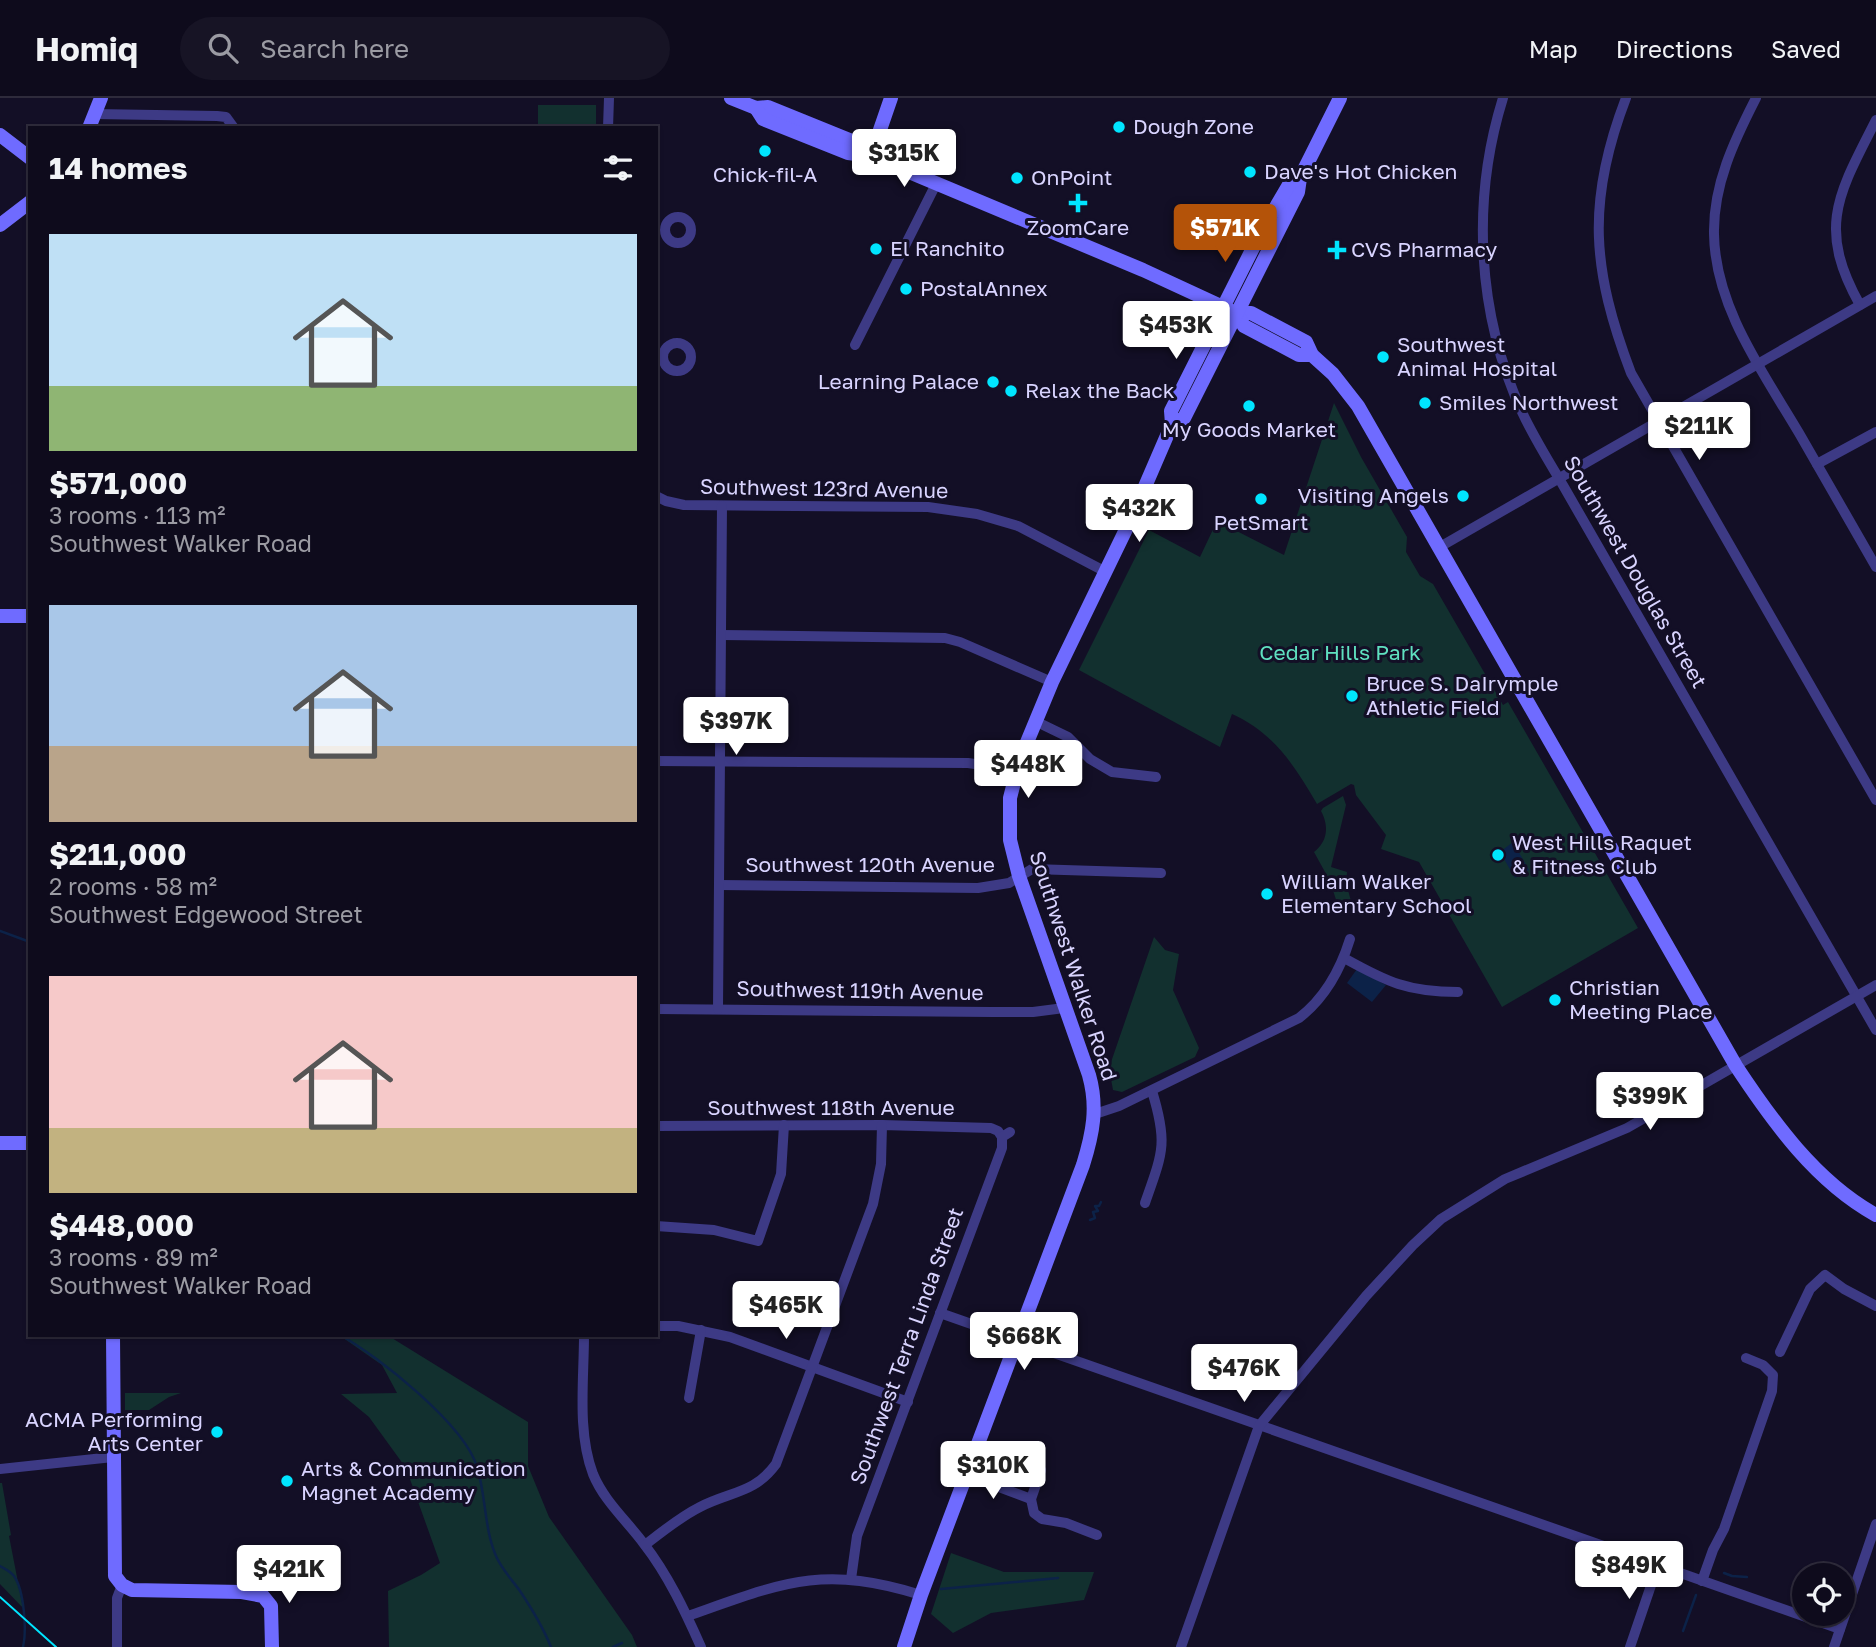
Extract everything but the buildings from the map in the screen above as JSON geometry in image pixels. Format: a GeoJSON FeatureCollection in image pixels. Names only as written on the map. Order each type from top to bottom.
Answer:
{"type":"FeatureCollection","features":[{"type":"Feature","properties":{"kind":"main road"},"geometry":{"type":"LineString","coordinates":[[92,121],[101,98]]}},
{"type":"Feature","properties":{"kind":"main road"},"geometry":{"type":"LineString","coordinates":[[731,98],[756,108],[764,119],[848,153],[871,156],[1134,266],[1229,310],[1244,326],[1299,355],[1312,355],[1333,374],[1358,407],[1736,1066],[1787,1137],[1823,1174],[1876,1215]]}},
{"type":"Feature","properties":{"kind":"main road"},"geometry":{"type":"LineString","coordinates":[[871,156],[891,98]]}},
{"type":"Feature","properties":{"kind":"main road","name":"Southwest Walker Road"},"geometry":{"type":"LineString","coordinates":[[904,1647],[921,1595],[1083,1164],[1095,1114],[1089,1075],[1019,876],[1009,825],[1010,798],[1016,770],[1052,682],[1106,572],[1172,425],[1184,418],[1229,310],[1298,192],[1300,178],[1340,98]]}},
{"type":"Feature","properties":{"kind":"main road"},"geometry":{"type":"LineString","coordinates":[[0,135],[28,156]]}},
{"type":"Feature","properties":{"kind":"main road"},"geometry":{"type":"LineString","coordinates":[[0,225],[28,204]]}},
{"type":"Feature","properties":{"kind":"main road"},"geometry":{"type":"LineString","coordinates":[[0,616],[28,616]]}},
{"type":"Feature","properties":{"kind":"main road"},"geometry":{"type":"LineString","coordinates":[[0,1143],[28,1143]]}},
{"type":"Feature","properties":{"kind":"main road"},"geometry":{"type":"LineString","coordinates":[[113,1337],[115,1576],[122,1585],[132,1590],[260,1594],[272,1611],[272,1647]]}},
{"type":"Feature","properties":{"kind":"street"},"geometry":{"type":"LineString","coordinates":[[608,126],[609,98]]}},
{"type":"Feature","properties":{"kind":"street","name":"Southwest Douglas Street"},"geometry":{"type":"LineString","coordinates":[[1503,98],[1485,181],[1482,240],[1489,306],[1500,356],[1523,414],[1876,1030]]}},
{"type":"Feature","properties":{"kind":"street"},"geometry":{"type":"LineString","coordinates":[[1626,98],[1611,136],[1602,181],[1598,226],[1600,268],[1615,330],[1631,373],[1876,800]]}},
{"type":"Feature","properties":{"kind":"street"},"geometry":{"type":"LineString","coordinates":[[1752,99],[1722,174],[1718,192],[1714,234],[1723,289],[1731,311],[1759,364],[1876,566]]}},
{"type":"Feature","properties":{"kind":"street"},"geometry":{"type":"LineString","coordinates":[[92,121],[217,116],[226,117],[233,126]]}},
{"type":"Feature","properties":{"kind":"street"},"geometry":{"type":"LineString","coordinates":[[1860,305],[1845,278],[1836,251],[1836,213],[1847,178],[1876,120]]}},
{"type":"Feature","properties":{"kind":"street"},"geometry":{"type":"LineString","coordinates":[[855,345],[936,184]]}},
{"type":"Feature","properties":{"kind":"street"},"geometry":{"type":"LineString","coordinates":[[1438,548],[1876,296]]}},
{"type":"Feature","properties":{"kind":"street"},"geometry":{"type":"LineString","coordinates":[[1817,464],[1876,432]]}},
{"type":"Feature","properties":{"kind":"street","name":"Southwest 123rd Avenue"},"geometry":{"type":"LineString","coordinates":[[658,497],[684,505],[928,507],[978,513],[1018,526],[1106,572]]}},
{"type":"Feature","properties":{"kind":"street"},"geometry":{"type":"LineString","coordinates":[[718,1009],[722,506]]}},
{"type":"Feature","properties":{"kind":"street"},"geometry":{"type":"LineString","coordinates":[[721,635],[945,638],[1052,682]]}},
{"type":"Feature","properties":{"kind":"street"},"geometry":{"type":"LineString","coordinates":[[1035,721],[1068,737],[1090,759],[1112,772],[1156,777]]}},
{"type":"Feature","properties":{"kind":"street"},"geometry":{"type":"LineString","coordinates":[[658,761],[968,763],[1016,770]]}},
{"type":"Feature","properties":{"kind":"street","name":"Southwest 120th Avenue"},"geometry":{"type":"LineString","coordinates":[[719,885],[978,888],[1009,883],[1032,869],[1161,873]]}},
{"type":"Feature","properties":{"kind":"street"},"geometry":{"type":"LineString","coordinates":[[1095,1114],[1152,1091],[1299,1018],[1311,1009],[1330,986],[1350,939]]}},
{"type":"Feature","properties":{"kind":"street"},"geometry":{"type":"LineString","coordinates":[[1344,958],[1402,986],[1427,992],[1458,992]]}},
{"type":"Feature","properties":{"kind":"street"},"geometry":{"type":"LineString","coordinates":[[1181,1647],[1259,1426],[1371,1291],[1413,1245],[1441,1219],[1505,1179],[1627,1128],[1876,985]]}},
{"type":"Feature","properties":{"kind":"street","name":"Southwest 119th Avenue"},"geometry":{"type":"LineString","coordinates":[[658,1009],[1023,1012],[1064,1008]]}},
{"type":"Feature","properties":{"kind":"street"},"geometry":{"type":"LineString","coordinates":[[1145,1203],[1161,1157],[1163,1143],[1160,1117],[1152,1091]]}},
{"type":"Feature","properties":{"kind":"street"},"geometry":{"type":"LineString","coordinates":[[658,1226],[714,1230],[758,1241],[781,1174],[784,1125]]}},
{"type":"Feature","properties":{"kind":"street"},"geometry":{"type":"LineString","coordinates":[[645,1545],[678,1519],[703,1505],[756,1485],[776,1464],[873,1204],[881,1164],[882,1125]]}},
{"type":"Feature","properties":{"kind":"street","name":"Southwest 118th Avenue"},"geometry":{"type":"LineString","coordinates":[[658,1126],[882,1125],[991,1128],[1006,1134]]}},
{"type":"Feature","properties":{"kind":"street","name":"Southwest Terra Linda Street"},"geometry":{"type":"LineString","coordinates":[[851,1579],[857,1536],[1006,1134]]}},
{"type":"Feature","properties":{"kind":"street"},"geometry":{"type":"LineString","coordinates":[[1780,1352],[1810,1289],[1825,1275],[1876,1306]]}},
{"type":"Feature","properties":{"kind":"street"},"geometry":{"type":"LineString","coordinates":[[940,1313],[1840,1629]]}},
{"type":"Feature","properties":{"kind":"street"},"geometry":{"type":"LineString","coordinates":[[658,1326],[678,1326],[730,1337],[908,1402]]}},
{"type":"Feature","properties":{"kind":"street"},"geometry":{"type":"LineString","coordinates":[[690,1398],[701,1330]]}},
{"type":"Feature","properties":{"kind":"street"},"geometry":{"type":"LineString","coordinates":[[584,1337],[584,1431],[594,1475],[605,1496],[645,1545],[668,1580],[701,1647]]}},
{"type":"Feature","properties":{"kind":"street"},"geometry":{"type":"LineString","coordinates":[[1702,1581],[1724,1529],[1772,1391],[1773,1375],[1763,1364],[1746,1358]]}},
{"type":"Feature","properties":{"kind":"street"},"geometry":{"type":"LineString","coordinates":[[0,1469],[113,1457]]}},
{"type":"Feature","properties":{"kind":"street"},"geometry":{"type":"LineString","coordinates":[[1041,1470],[1031,1499],[1034,1513],[1042,1520],[1066,1523],[1097,1535]]}},
{"type":"Feature","properties":{"kind":"street"},"geometry":{"type":"LineString","coordinates":[[967,1475],[1031,1499]]}},
{"type":"Feature","properties":{"kind":"street"},"geometry":{"type":"LineString","coordinates":[[1834,1647],[1876,1524]]}},
{"type":"Feature","properties":{"kind":"street"},"geometry":{"type":"LineString","coordinates":[[1630,1647],[1658,1565]]}},
{"type":"Feature","properties":{"kind":"street"},"geometry":{"type":"LineString","coordinates":[[688,1616],[787,1583],[824,1578],[887,1585],[921,1595]]}},
{"type":"Feature","properties":{"kind":"street"},"geometry":{"type":"LineString","coordinates":[[117,1647],[117,1598],[122,1585]]}},
{"type":"Feature","properties":{"kind":"green space"},"geometry":{"type":"Polygon","coordinates":[[[538,105],[596,105],[596,126],[538,126],[538,105]]]}},
{"type":"Feature","properties":{"kind":"green space","name":"Cedar Hills Park"},"geometry":{"type":"Polygon","coordinates":[[[1334,403],[1361,457],[1407,537],[1406,552],[1420,576],[1433,584],[1503,705],[1508,702],[1638,928],[1502,1007],[1419,862],[1381,849],[1386,835],[1356,795],[1354,785],[1351,784],[1317,804],[1282,752],[1247,722],[1232,714],[1220,747],[1079,670],[1149,530],[1200,557],[1217,521],[1284,555],[1334,403]]]}},
{"type":"Feature","properties":{"kind":"green space"},"geometry":{"type":"Polygon","coordinates":[[[1343,796],[1346,805],[1331,867],[1347,872],[1346,883],[1351,901],[1339,909],[1330,881],[1314,852],[1326,833],[1321,811],[1343,796]]]}},
{"type":"Feature","properties":{"kind":"green space"},"geometry":{"type":"Polygon","coordinates":[[[1154,937],[1165,950],[1179,954],[1173,990],[1199,1048],[1195,1057],[1122,1092],[1113,1090],[1109,1068],[1154,937]]]}},
{"type":"Feature","properties":{"kind":"green space"},"geometry":{"type":"Polygon","coordinates":[[[342,1337],[390,1337],[528,1422],[528,1466],[549,1517],[632,1635],[637,1647],[389,1647],[388,1591],[440,1563],[406,1468],[369,1417],[341,1394],[397,1393],[382,1365],[342,1337]]]}},
{"type":"Feature","properties":{"kind":"green space"},"geometry":{"type":"Polygon","coordinates":[[[125,1393],[181,1393],[149,1410],[125,1410],[125,1393]]]}},
{"type":"Feature","properties":{"kind":"green space"},"geometry":{"type":"Polygon","coordinates":[[[2,1483],[23,1608],[0,1584],[2,1483]]]}},
{"type":"Feature","properties":{"kind":"green space"},"geometry":{"type":"Polygon","coordinates":[[[951,1553],[1004,1572],[1094,1572],[1084,1600],[991,1613],[953,1633],[931,1614],[951,1553]]]}},
{"type":"Feature","properties":{"kind":"water"},"geometry":{"type":"Polygon","coordinates":[[[1513,842],[1529,870],[1515,878],[1500,852],[1513,842]]]}},
{"type":"Feature","properties":{"kind":"water"},"geometry":{"type":"Polygon","coordinates":[[[1357,969],[1386,985],[1372,1002],[1347,983],[1357,969]]]}},
{"type":"Feature","properties":{"kind":"waterway"},"geometry":{"type":"LineString","coordinates":[[0,931],[28,941]]}},
{"type":"Feature","properties":{"kind":"waterway"},"geometry":{"type":"LineString","coordinates":[[1090,1220],[1095,1218],[1093,1212],[1098,1211],[1095,1206],[1099,1206],[1101,1202]]}},
{"type":"Feature","properties":{"kind":"waterway"},"geometry":{"type":"LineString","coordinates":[[343,1337],[418,1393],[456,1432],[469,1450],[480,1478],[489,1534],[496,1556],[533,1611],[551,1647]]}},
{"type":"Feature","properties":{"kind":"waterway"},"geometry":{"type":"LineString","coordinates":[[0,1566],[14,1576],[20,1591],[25,1621],[23,1647]]}},
{"type":"Feature","properties":{"kind":"waterway"},"geometry":{"type":"LineString","coordinates":[[1724,1573],[1747,1577]]}},
{"type":"Feature","properties":{"kind":"waterway"},"geometry":{"type":"LineString","coordinates":[[941,1589],[1058,1578]]}},
{"type":"Feature","properties":{"kind":"waterway"},"geometry":{"type":"LineString","coordinates":[[1683,1631],[1696,1595]]}},
{"type":"Feature","properties":{"kind":"waterway"},"geometry":{"type":"LineString","coordinates":[[613,1647],[622,1643]]}},
{"type":"Feature","properties":{"kind":"tram line"},"geometry":{"type":"LineString","coordinates":[[0,1597],[56,1647]]}},
{"type":"Feature","properties":{"kind":"place","name":"Dough Zone"},"geometry":{"type":"Point","coordinates":[1119,127]}},
{"type":"Feature","properties":{"kind":"place","name":"Chick-fil-A"},"geometry":{"type":"Point","coordinates":[765,151]}},
{"type":"Feature","properties":{"kind":"place","name":"Dave's Hot Chicken"},"geometry":{"type":"Point","coordinates":[1250,172]}},
{"type":"Feature","properties":{"kind":"place","name":"OnPoint"},"geometry":{"type":"Point","coordinates":[1017,178]}},
{"type":"Feature","properties":{"kind":"place","name":"ZoomCare"},"geometry":{"type":"Point","coordinates":[1078,203]}},
{"type":"Feature","properties":{"kind":"place","name":"El Ranchito"},"geometry":{"type":"Point","coordinates":[876,249]}},
{"type":"Feature","properties":{"kind":"place","name":"CVS Pharmacy"},"geometry":{"type":"Point","coordinates":[1337,250]}},
{"type":"Feature","properties":{"kind":"place","name":"PostalAnnex"},"geometry":{"type":"Point","coordinates":[906,289]}},
{"type":"Feature","properties":{"kind":"place","name":"Southwest Animal Hospital"},"geometry":{"type":"Point","coordinates":[1383,357]}},
{"type":"Feature","properties":{"kind":"place","name":"Learning Palace"},"geometry":{"type":"Point","coordinates":[993,382]}},
{"type":"Feature","properties":{"kind":"place","name":"Relax the Back"},"geometry":{"type":"Point","coordinates":[1011,391]}},
{"type":"Feature","properties":{"kind":"place","name":"Smiles Northwest"},"geometry":{"type":"Point","coordinates":[1425,403]}},
{"type":"Feature","properties":{"kind":"place","name":"My Goods Market"},"geometry":{"type":"Point","coordinates":[1249,406]}},
{"type":"Feature","properties":{"kind":"place","name":"Visiting Angels"},"geometry":{"type":"Point","coordinates":[1463,496]}},
{"type":"Feature","properties":{"kind":"place","name":"PetSmart"},"geometry":{"type":"Point","coordinates":[1261,499]}},
{"type":"Feature","properties":{"kind":"place","name":"Bruce S. DaIrymple Athletic Field"},"geometry":{"type":"Point","coordinates":[1352,696]}},
{"type":"Feature","properties":{"kind":"place","name":"West Hills Raquet & Fitness Club"},"geometry":{"type":"Point","coordinates":[1498,855]}},
{"type":"Feature","properties":{"kind":"place","name":"William Walker Elementary School"},"geometry":{"type":"Point","coordinates":[1267,894]}},
{"type":"Feature","properties":{"kind":"place","name":"Christian Meeting Place"},"geometry":{"type":"Point","coordinates":[1555,1000]}},
{"type":"Feature","properties":{"kind":"place","name":"ACMA Performing Arts Center"},"geometry":{"type":"Point","coordinates":[217,1432]}},
{"type":"Feature","properties":{"kind":"place","name":"Arts & Communication Magnet Academy"},"geometry":{"type":"Point","coordinates":[287,1481]}}]}
